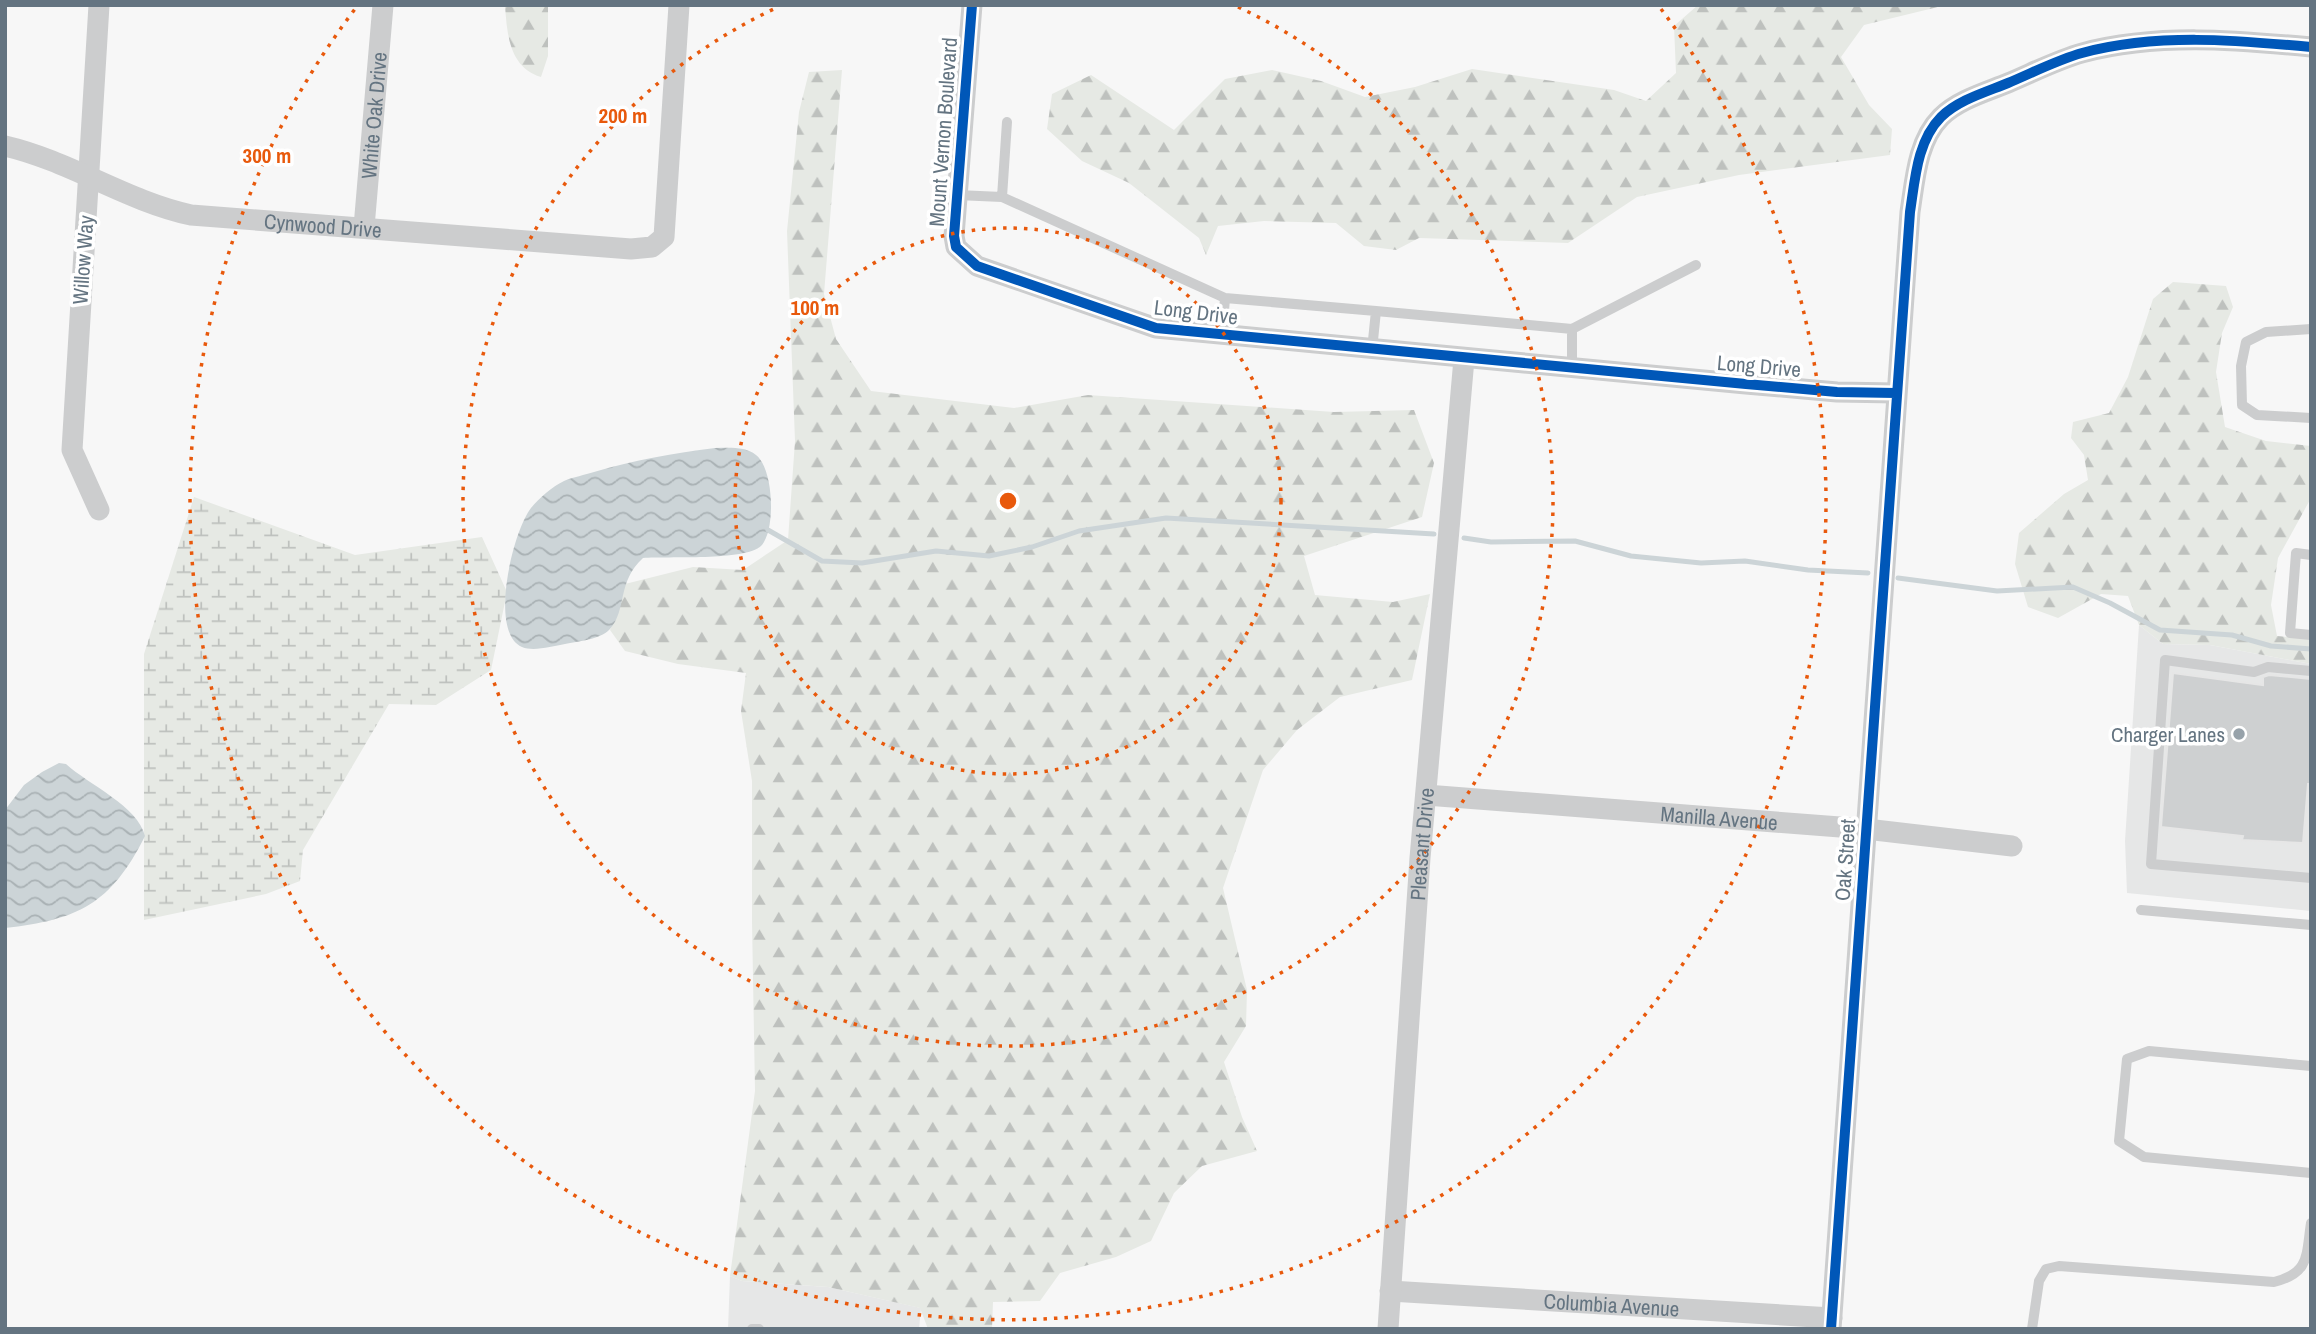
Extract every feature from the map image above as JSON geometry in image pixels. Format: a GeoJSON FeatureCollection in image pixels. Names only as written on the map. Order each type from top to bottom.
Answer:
{"type":"FeatureCollection","features":[{"type":"Feature","properties":{"kind":"street","name":"Willow Way"},"geometry":{"type":"LineString","coordinates":[[99,5],[72,450],[99,510]]}},
{"type":"Feature","properties":{"kind":"street","name":"White Oak Drive"},"geometry":{"type":"LineString","coordinates":[[363,227],[383,5]]}},
{"type":"Feature","properties":{"kind":"street","name":"Cynwood Drive"},"geometry":{"type":"LineString","coordinates":[[5,146],[89,177],[150,204],[191,215],[631,248],[652,247],[664,237],[679,5]]}},
{"type":"Feature","properties":{"kind":"street","name":"Mount Vernon Boulevard"},"geometry":{"type":"LineString","coordinates":[[966,257],[956,247],[954,236],[972,5]]}},
{"type":"Feature","properties":{"kind":"street"},"geometry":{"type":"LineString","coordinates":[[1896,393],[1910,212],[1925,140],[1942,116],[1963,103],[2080,54],[2129,43],[2200,40],[2311,47]]}},
{"type":"Feature","properties":{"kind":"street","name":"Long Drive"},"geometry":{"type":"LineString","coordinates":[[966,257],[977,266],[1156,328],[1572,369],[1837,392],[1896,393]]}},
{"type":"Feature","properties":{"kind":"street","name":"Pleasant Drive"},"geometry":{"type":"LineString","coordinates":[[1388,1329],[1407,1029],[1464,359]]}},
{"type":"Feature","properties":{"kind":"street","name":"Oak Street"},"geometry":{"type":"LineString","coordinates":[[1832,1324],[1896,393]]}},
{"type":"Feature","properties":{"kind":"street","name":"Manilla Avenue"},"geometry":{"type":"LineString","coordinates":[[1426,795],[1867,830],[2012,846]]}},
{"type":"Feature","properties":{"kind":"street","name":"Columbia Avenue"},"geometry":{"type":"LineString","coordinates":[[1390,1291],[1832,1324]]}},
{"type":"Feature","properties":{"kind":"lane"},"geometry":{"type":"LineString","coordinates":[[1002,197],[1007,122]]}},
{"type":"Feature","properties":{"kind":"lane"},"geometry":{"type":"LineString","coordinates":[[957,195],[1002,197],[1225,298],[1572,329],[1696,265]]}},
{"type":"Feature","properties":{"kind":"lane"},"geometry":{"type":"LineString","coordinates":[[1222,335],[1225,298]]}},
{"type":"Feature","properties":{"kind":"lane"},"geometry":{"type":"LineString","coordinates":[[1372,350],[1376,310]]}},
{"type":"Feature","properties":{"kind":"lane"},"geometry":{"type":"LineString","coordinates":[[1572,329],[1572,369]]}},
{"type":"Feature","properties":{"kind":"lane"},"geometry":{"type":"LineString","coordinates":[[2311,329],[2266,332],[2246,342],[2241,379],[2242,405],[2257,415],[2311,418]]}},
{"type":"Feature","properties":{"kind":"lane"},"geometry":{"type":"LineString","coordinates":[[2311,555],[2296,553],[2290,633],[2311,635]]}},
{"type":"Feature","properties":{"kind":"lane"},"geometry":{"type":"LineString","coordinates":[[2311,671],[2268,667],[2254,672],[2165,660],[2151,864],[2311,878]]}},
{"type":"Feature","properties":{"kind":"lane"},"geometry":{"type":"LineString","coordinates":[[2141,910],[2311,925]]}},
{"type":"Feature","properties":{"kind":"lane"},"geometry":{"type":"LineString","coordinates":[[2311,1066],[2148,1051],[2127,1059],[2119,1141],[2144,1157],[2311,1173]]}},
{"type":"Feature","properties":{"kind":"lane"},"geometry":{"type":"LineString","coordinates":[[2032,1329],[2039,1281],[2046,1269],[2059,1266],[2274,1282],[2292,1278],[2306,1261],[2311,1223]]}},
{"type":"Feature","properties":{"kind":"lane"},"geometry":{"type":"LineString","coordinates":[[752,1329],[759,1329]]}},
{"type":"Feature","properties":{"kind":"shaded area"},"geometry":{"type":"Polygon","coordinates":[[[2139,625],[2163,644],[2210,645],[2311,664],[2311,911],[2127,893],[2125,841],[2139,625]]]}},
{"type":"Feature","properties":{"kind":"shaded area"},"geometry":{"type":"Polygon","coordinates":[[[730,1276],[742,1281],[828,1287],[921,1308],[919,1329],[728,1329],[730,1276]]]}},
{"type":"Feature","properties":{"kind":"green space"},"geometry":{"type":"Polygon","coordinates":[[[505,5],[548,5],[548,56],[541,77],[522,66],[516,57],[509,38],[505,5]]]}},
{"type":"Feature","properties":{"kind":"green space"},"geometry":{"type":"Polygon","coordinates":[[[1698,5],[1946,5],[1864,25],[1841,57],[1869,105],[1892,129],[1890,155],[1739,175],[1637,197],[1568,243],[1419,238],[1396,250],[1364,246],[1336,223],[1264,221],[1218,226],[1206,255],[1199,238],[1129,183],[1082,161],[1047,129],[1052,94],[1091,75],[1174,130],[1225,79],[1272,70],[1321,81],[1365,97],[1415,87],[1472,69],[1614,90],[1646,101],[1676,73],[1674,26],[1698,5]]]}},
{"type":"Feature","properties":{"kind":"green space"},"geometry":{"type":"Polygon","coordinates":[[[842,70],[824,294],[836,339],[871,391],[1014,408],[1088,395],[1334,412],[1414,410],[1434,463],[1422,517],[1304,556],[1315,595],[1393,602],[1430,594],[1412,680],[1340,697],[1297,730],[1263,770],[1223,888],[1247,990],[1246,1026],[1224,1062],[1242,1117],[1257,1151],[1202,1166],[1174,1193],[1151,1241],[1116,1257],[1060,1273],[1040,1301],[993,1302],[992,1329],[928,1329],[920,1308],[828,1287],[742,1281],[730,1276],[755,1091],[752,781],[741,711],[746,673],[678,664],[625,651],[610,630],[625,584],[693,567],[743,570],[788,540],[795,441],[787,231],[799,112],[809,72],[842,70]]]}},
{"type":"Feature","properties":{"kind":"green space"},"geometry":{"type":"Polygon","coordinates":[[[2173,282],[2226,286],[2233,307],[2222,333],[2216,372],[2225,427],[2266,441],[2311,446],[2311,498],[2278,558],[2271,605],[2277,636],[2311,639],[2311,664],[2210,645],[2163,644],[2139,625],[2128,596],[2101,594],[2058,618],[2028,607],[2015,564],[2019,533],[2064,494],[2088,480],[2084,455],[2071,438],[2073,422],[2109,413],[2128,377],[2153,299],[2173,282]]]}},
{"type":"Feature","properties":{"kind":"green space"},"geometry":{"type":"Polygon","coordinates":[[[194,497],[355,555],[482,537],[507,592],[491,670],[436,705],[389,704],[303,850],[300,881],[266,894],[144,920],[144,654],[194,497]]]}},
{"type":"Feature","properties":{"kind":"water"},"geometry":{"type":"Polygon","coordinates":[[[715,448],[747,450],[762,462],[769,486],[771,514],[766,538],[761,546],[752,551],[723,556],[643,558],[629,576],[619,613],[606,633],[589,640],[537,649],[522,647],[512,638],[505,602],[511,558],[524,520],[542,497],[559,483],[575,477],[639,460],[715,448]]]}},
{"type":"Feature","properties":{"kind":"water"},"geometry":{"type":"Polygon","coordinates":[[[59,763],[66,764],[123,806],[141,825],[145,836],[119,878],[90,904],[53,920],[5,928],[5,810],[24,785],[59,763]]]}},
{"type":"Feature","properties":{"kind":"building","name":"Charger Lanes"},"geometry":{"type":"Polygon","coordinates":[[[2173,673],[2263,685],[2263,677],[2269,675],[2311,679],[2311,784],[2308,784],[2303,843],[2242,840],[2243,836],[2161,827],[2173,673]]]}},
{"type":"Feature","properties":{"kind":"waterway"},"geometry":{"type":"LineString","coordinates":[[768,530],[822,561],[862,563],[936,551],[989,556],[1032,547],[1079,531],[1166,518],[1434,534]]}},
{"type":"Feature","properties":{"kind":"waterway"},"geometry":{"type":"LineString","coordinates":[[1464,538],[1491,542],[1575,541],[1631,556],[1701,563],[1745,561],[1808,570],[1868,573]]}},
{"type":"Feature","properties":{"kind":"waterway"},"geometry":{"type":"LineString","coordinates":[[1898,578],[1997,591],[2073,587],[2160,630],[2232,635],[2271,646],[2311,649]]}},
{"type":"Feature","properties":{"kind":"cycle path"},"geometry":{"type":"LineString","coordinates":[[972,5],[954,236],[956,247],[977,266],[1156,328],[1837,392],[1896,393]]}},
{"type":"Feature","properties":{"kind":"cycle path"},"geometry":{"type":"LineString","coordinates":[[1831,1329],[1910,212],[1922,149],[1933,127],[1956,106],[2082,53],[2167,40],[2254,42],[2311,47]]}},
{"type":"Feature","properties":{"kind":"place","name":"Charger Lanes"},"geometry":{"type":"Point","coordinates":[2239,734]}}]}
